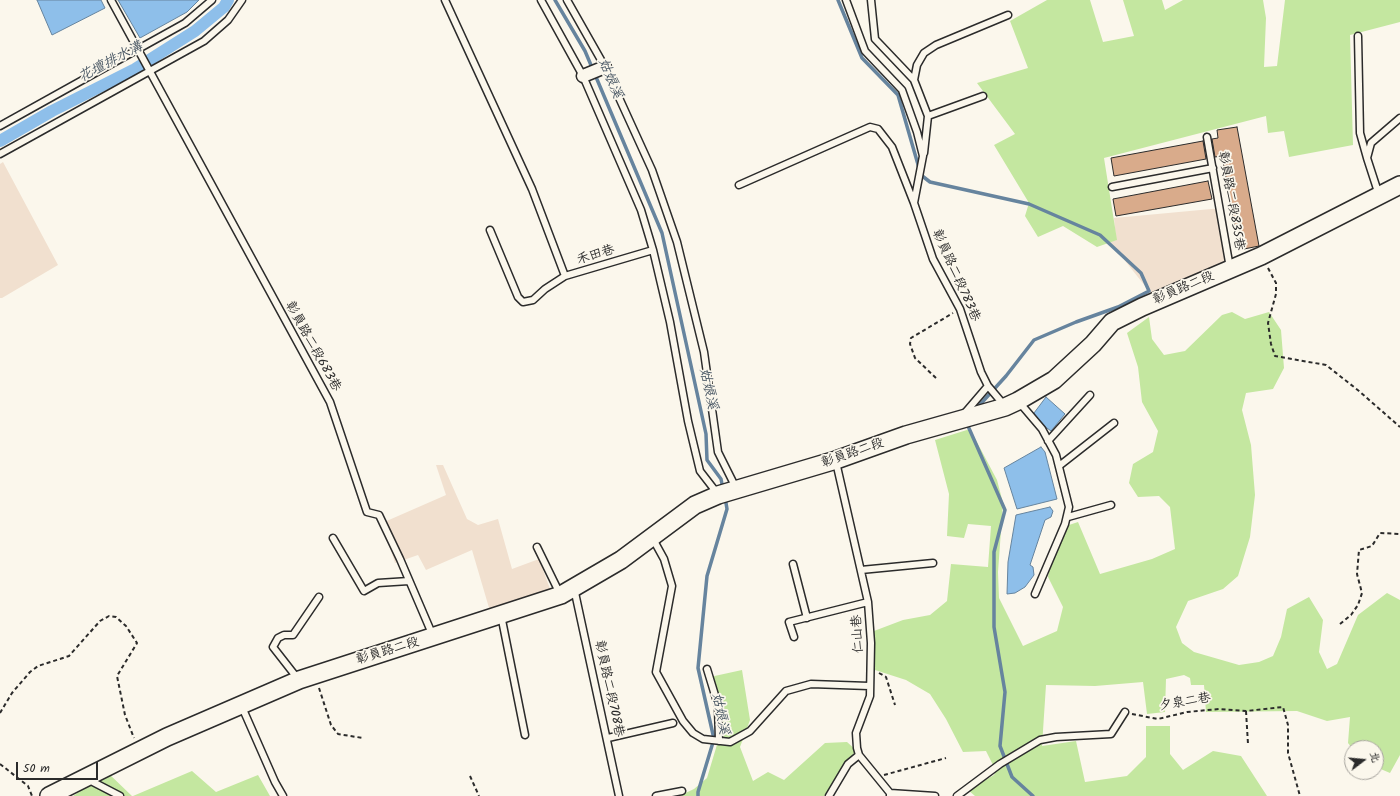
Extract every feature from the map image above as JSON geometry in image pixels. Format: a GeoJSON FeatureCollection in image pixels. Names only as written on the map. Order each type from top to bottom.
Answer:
{"type":"FeatureCollection","features":[{"type":"Feature","properties":{"kind":"main road","name":"彰員路二段"},"geometry":{"type":"LineString","coordinates":[[49,796],[139,750],[241,704],[299,680],[433,638],[567,591],[621,560],[695,505],[718,495],[736,488],[836,460],[1012,404],[1054,380],[1093,344],[1112,322],[1142,307],[1261,256],[1400,185]]}},
{"type":"Feature","properties":{"kind":"street"},"geometry":{"type":"LineString","coordinates":[[583,76],[605,67]]}},
{"type":"Feature","properties":{"kind":"lane"},"geometry":{"type":"LineString","coordinates":[[111,0],[149,71]]}},
{"type":"Feature","properties":{"kind":"lane"},"geometry":{"type":"LineString","coordinates":[[0,126],[185,23],[212,0]]}},
{"type":"Feature","properties":{"kind":"lane"},"geometry":{"type":"LineString","coordinates":[[0,154],[204,41],[228,20],[242,0]]}},
{"type":"Feature","properties":{"kind":"lane","name":"禾田巷"},"geometry":{"type":"LineString","coordinates":[[444,0],[532,189],[566,276],[653,250]]}},
{"type":"Feature","properties":{"kind":"lane"},"geometry":{"type":"LineString","coordinates":[[542,0],[583,76],[640,210],[653,250],[670,322],[688,420],[700,471],[718,495]]}},
{"type":"Feature","properties":{"kind":"lane"},"geometry":{"type":"LineString","coordinates":[[567,0],[605,67],[652,170],[677,242],[704,352],[718,452],[736,488]]}},
{"type":"Feature","properties":{"kind":"lane","name":"彰員路二段783巷"},"geometry":{"type":"LineString","coordinates":[[846,0],[865,51],[902,90],[917,132],[923,156],[914,203],[933,259],[960,309],[988,386],[1042,429],[1056,455],[1069,508],[1068,517]]}},
{"type":"Feature","properties":{"kind":"lane"},"geometry":{"type":"LineString","coordinates":[[871,0],[875,39],[914,80],[928,116],[923,156]]}},
{"type":"Feature","properties":{"kind":"lane"},"geometry":{"type":"LineString","coordinates":[[914,80],[917,65],[924,53],[936,46],[1008,15]]}},
{"type":"Feature","properties":{"kind":"lane"},"geometry":{"type":"LineString","coordinates":[[1358,36],[1360,133],[1379,195]]}},
{"type":"Feature","properties":{"kind":"lane","name":"彰員路二段683巷"},"geometry":{"type":"LineString","coordinates":[[149,71],[330,402],[367,512],[379,515],[433,638]]}},
{"type":"Feature","properties":{"kind":"lane"},"geometry":{"type":"LineString","coordinates":[[928,116],[983,96]]}},
{"type":"Feature","properties":{"kind":"lane"},"geometry":{"type":"LineString","coordinates":[[1367,158],[1371,143],[1400,118]]}},
{"type":"Feature","properties":{"kind":"lane"},"geometry":{"type":"LineString","coordinates":[[739,185],[870,128],[878,129],[892,147],[914,203]]}},
{"type":"Feature","properties":{"kind":"lane","name":"彰員路二段835巷"},"geometry":{"type":"LineString","coordinates":[[1207,137],[1231,269]]}},
{"type":"Feature","properties":{"kind":"lane"},"geometry":{"type":"LineString","coordinates":[[1112,188],[1213,168]]}},
{"type":"Feature","properties":{"kind":"lane"},"geometry":{"type":"LineString","coordinates":[[490,230],[518,297],[523,302],[533,300],[545,289],[566,276]]}},
{"type":"Feature","properties":{"kind":"lane"},"geometry":{"type":"LineString","coordinates":[[971,416],[988,386]]}},
{"type":"Feature","properties":{"kind":"lane"},"geometry":{"type":"LineString","coordinates":[[1048,441],[1090,395]]}},
{"type":"Feature","properties":{"kind":"lane"},"geometry":{"type":"LineString","coordinates":[[1058,466],[1114,423]]}},
{"type":"Feature","properties":{"kind":"lane","name":"仁山巷"},"geometry":{"type":"LineString","coordinates":[[836,460],[868,602],[871,669],[869,686],[870,696],[856,733],[859,755],[890,795]]}},
{"type":"Feature","properties":{"kind":"lane"},"geometry":{"type":"LineString","coordinates":[[1035,594],[1068,517],[1111,505]]}},
{"type":"Feature","properties":{"kind":"lane"},"geometry":{"type":"LineString","coordinates":[[652,537],[664,559],[672,586],[656,672],[683,721],[693,733],[703,739],[730,742],[750,731],[786,691],[812,684],[869,686]]}},
{"type":"Feature","properties":{"kind":"lane"},"geometry":{"type":"LineString","coordinates":[[333,538],[364,591],[378,583],[409,581]]}},
{"type":"Feature","properties":{"kind":"lane","name":"彰員路二段708巷"},"geometry":{"type":"LineString","coordinates":[[537,547],[567,591],[608,738],[619,796]]}},
{"type":"Feature","properties":{"kind":"lane"},"geometry":{"type":"LineString","coordinates":[[861,570],[933,563]]}},
{"type":"Feature","properties":{"kind":"lane"},"geometry":{"type":"LineString","coordinates":[[793,564],[807,618]]}},
{"type":"Feature","properties":{"kind":"lane"},"geometry":{"type":"LineString","coordinates":[[299,680],[273,647],[278,638],[284,635],[293,634],[319,597]]}},
{"type":"Feature","properties":{"kind":"lane"},"geometry":{"type":"LineString","coordinates":[[794,637],[789,622],[868,602]]}},
{"type":"Feature","properties":{"kind":"lane"},"geometry":{"type":"LineString","coordinates":[[501,613],[525,735]]}},
{"type":"Feature","properties":{"kind":"lane"},"geometry":{"type":"LineString","coordinates":[[707,669],[718,705],[719,741]]}},
{"type":"Feature","properties":{"kind":"lane"},"geometry":{"type":"LineString","coordinates":[[241,704],[275,782],[283,796]]}},
{"type":"Feature","properties":{"kind":"lane"},"geometry":{"type":"LineString","coordinates":[[957,796],[1000,764],[1040,740],[1056,737],[1111,734],[1125,712]]}},
{"type":"Feature","properties":{"kind":"lane"},"geometry":{"type":"LineString","coordinates":[[608,738],[673,722]]}},
{"type":"Feature","properties":{"kind":"lane"},"geometry":{"type":"LineString","coordinates":[[829,796],[848,764],[859,755]]}},
{"type":"Feature","properties":{"kind":"lane"},"geometry":{"type":"LineString","coordinates":[[88,777],[93,782],[120,796]]}},
{"type":"Feature","properties":{"kind":"lane"},"geometry":{"type":"LineString","coordinates":[[656,796],[682,791]]}},
{"type":"Feature","properties":{"kind":"lane"},"geometry":{"type":"LineString","coordinates":[[890,795],[935,796]]}},
{"type":"Feature","properties":{"kind":"path"},"geometry":{"type":"LineString","coordinates":[[1261,256],[1276,283],[1276,294],[1268,323],[1271,344],[1275,356],[1326,365],[1359,390],[1400,427]]}},
{"type":"Feature","properties":{"kind":"path"},"geometry":{"type":"LineString","coordinates":[[936,378],[915,358],[910,344],[911,338],[960,309]]}},
{"type":"Feature","properties":{"kind":"path"},"geometry":{"type":"LineString","coordinates":[[1340,624],[1351,615],[1358,605],[1362,593],[1357,574],[1360,550],[1372,546],[1380,533],[1400,534]]}},
{"type":"Feature","properties":{"kind":"path"},"geometry":{"type":"LineString","coordinates":[[0,713],[12,693],[30,672],[38,666],[69,656],[100,620],[109,616],[116,618],[126,626],[138,643],[117,676],[125,714],[139,750]]}},
{"type":"Feature","properties":{"kind":"path"},"geometry":{"type":"LineString","coordinates":[[871,669],[886,676],[895,705]]}},
{"type":"Feature","properties":{"kind":"path"},"geometry":{"type":"LineString","coordinates":[[315,675],[331,724],[338,734],[363,738]]}},
{"type":"Feature","properties":{"kind":"path","name":"夕泉二巷"},"geometry":{"type":"LineString","coordinates":[[1125,712],[1158,720],[1187,712],[1219,708],[1246,711],[1283,707],[1288,724],[1288,753],[1300,796]]}},
{"type":"Feature","properties":{"kind":"path"},"geometry":{"type":"LineString","coordinates":[[1246,711],[1248,744]]}},
{"type":"Feature","properties":{"kind":"path"},"geometry":{"type":"LineString","coordinates":[[876,777],[946,758]]}},
{"type":"Feature","properties":{"kind":"path"},"geometry":{"type":"LineString","coordinates":[[0,764],[28,786],[32,796]]}},
{"type":"Feature","properties":{"kind":"path"},"geometry":{"type":"LineString","coordinates":[[470,776],[479,796]]}},
{"type":"Feature","properties":{"kind":"shaded area"},"geometry":{"type":"Polygon","coordinates":[[[3,162],[58,265],[0,298],[0,164],[3,162]]]}},
{"type":"Feature","properties":{"kind":"shaded area"},"geometry":{"type":"Polygon","coordinates":[[[1222,208],[1234,262],[1157,301],[1110,242],[1116,240],[1114,218],[1222,208]]]}},
{"type":"Feature","properties":{"kind":"shaded area"},"geometry":{"type":"Polygon","coordinates":[[[436,465],[443,465],[467,519],[478,525],[498,519],[512,569],[539,559],[553,597],[492,618],[472,550],[426,570],[418,555],[395,563],[382,523],[446,495],[436,465]]]}},
{"type":"Feature","properties":{"kind":"green space"},"geometry":{"type":"Polygon","coordinates":[[[1047,0],[1090,0],[1103,42],[1134,36],[1123,0],[1162,0],[1165,10],[1183,0],[1263,0],[1266,18],[1264,67],[1277,66],[1285,0],[1400,0],[1400,22],[1350,35],[1353,145],[1289,157],[1284,131],[1268,133],[1266,116],[1104,158],[1117,240],[1097,247],[1063,226],[1038,237],[1025,216],[1029,203],[994,145],[1015,134],[977,83],[1028,68],[1010,21],[1047,0]]]}},
{"type":"Feature","properties":{"kind":"green space"},"geometry":{"type":"Polygon","coordinates":[[[1232,312],[1245,319],[1269,312],[1281,330],[1284,368],[1273,389],[1246,393],[1242,410],[1251,445],[1255,495],[1250,537],[1238,576],[1223,589],[1188,601],[1176,627],[1182,643],[1194,652],[1239,665],[1259,662],[1273,656],[1281,637],[1287,609],[1309,597],[1323,620],[1319,652],[1327,669],[1337,664],[1358,615],[1387,593],[1400,600],[1400,755],[1390,773],[1384,770],[1384,740],[1348,740],[1350,717],[1327,721],[1297,711],[1206,712],[1204,685],[1191,685],[1190,678],[1184,675],[1166,679],[1165,712],[1147,714],[1143,682],[1095,686],[1046,685],[1042,746],[1076,741],[1085,782],[1127,776],[1146,757],[1146,726],[1170,726],[1170,754],[1183,770],[1213,751],[1241,756],[1267,796],[975,796],[968,790],[994,775],[996,771],[986,751],[963,752],[946,719],[930,694],[906,680],[875,670],[874,631],[903,620],[930,615],[947,601],[951,564],[988,567],[991,526],[968,524],[964,538],[947,536],[949,494],[935,440],[970,429],[997,480],[1003,503],[998,572],[999,598],[1023,646],[1057,631],[1063,607],[1048,577],[1052,550],[1063,527],[1078,522],[1100,574],[1152,559],[1175,549],[1170,507],[1159,496],[1138,497],[1129,483],[1133,464],[1153,452],[1158,431],[1142,402],[1138,367],[1127,333],[1149,317],[1152,339],[1164,355],[1185,351],[1222,315],[1232,312]]]}},
{"type":"Feature","properties":{"kind":"green space"},"geometry":{"type":"Polygon","coordinates":[[[742,670],[750,720],[740,747],[753,781],[768,772],[784,780],[825,743],[847,742],[856,750],[824,796],[679,796],[694,789],[707,778],[719,738],[710,677],[742,670]]]}},
{"type":"Feature","properties":{"kind":"green space"},"geometry":{"type":"Polygon","coordinates":[[[192,771],[216,792],[258,775],[270,796],[133,796],[192,771]]]}},
{"type":"Feature","properties":{"kind":"green space"},"geometry":{"type":"Polygon","coordinates":[[[107,772],[132,796],[73,796],[93,782],[107,772]]]}},
{"type":"Feature","properties":{"kind":"water"},"geometry":{"type":"Polygon","coordinates":[[[37,0],[101,0],[105,8],[52,35],[37,0]]]}},
{"type":"Feature","properties":{"kind":"water"},"geometry":{"type":"Polygon","coordinates":[[[118,0],[199,0],[187,12],[140,38],[118,0]]]}},
{"type":"Feature","properties":{"kind":"water"},"geometry":{"type":"Polygon","coordinates":[[[1046,397],[1065,414],[1051,431],[1036,420],[1034,413],[1046,397]]]}},
{"type":"Feature","properties":{"kind":"water"},"geometry":{"type":"Polygon","coordinates":[[[1041,447],[1045,452],[1057,499],[1017,509],[1004,468],[1041,447]]]}},
{"type":"Feature","properties":{"kind":"water"},"geometry":{"type":"Polygon","coordinates":[[[1050,507],[1053,511],[1051,517],[1045,520],[1030,565],[1033,567],[1034,575],[1025,587],[1015,593],[1007,594],[1008,562],[1016,515],[1050,507]]]}},
{"type":"Feature","properties":{"kind":"building"},"geometry":{"type":"Polygon","coordinates":[[[1237,127],[1259,246],[1239,250],[1222,156],[1215,157],[1212,139],[1218,138],[1217,130],[1237,127]]]}},
{"type":"Feature","properties":{"kind":"building"},"geometry":{"type":"Polygon","coordinates":[[[1203,141],[1206,159],[1114,176],[1111,158],[1203,141]]]}},
{"type":"Feature","properties":{"kind":"building"},"geometry":{"type":"Polygon","coordinates":[[[1208,181],[1212,199],[1116,216],[1113,199],[1208,181]]]}},
{"type":"Feature","properties":{"kind":"waterway","name":"花壇排水溝"},"geometry":{"type":"LineString","coordinates":[[0,141],[52,111],[135,69],[195,31],[224,7],[228,0]]}},
{"type":"Feature","properties":{"kind":"waterway","name":"姑娘溪"},"geometry":{"type":"LineString","coordinates":[[555,0],[585,51],[662,233],[706,434],[707,460],[721,479],[723,489]]}},
{"type":"Feature","properties":{"kind":"waterway"},"geometry":{"type":"LineString","coordinates":[[838,0],[862,58],[898,95],[921,175],[930,182],[1029,204],[1100,235],[1141,273],[1149,291],[1118,307],[1076,322],[1034,340],[1006,376],[976,409]]}},
{"type":"Feature","properties":{"kind":"waterway"},"geometry":{"type":"LineString","coordinates":[[969,424],[968,426],[1005,510],[994,552],[994,627],[1005,692],[1000,746],[1012,777],[1033,796]]}},
{"type":"Feature","properties":{"kind":"waterway","name":"姑娘溪"},"geometry":{"type":"LineString","coordinates":[[698,796],[714,739],[698,668],[707,576],[727,509],[725,497]]}}]}
